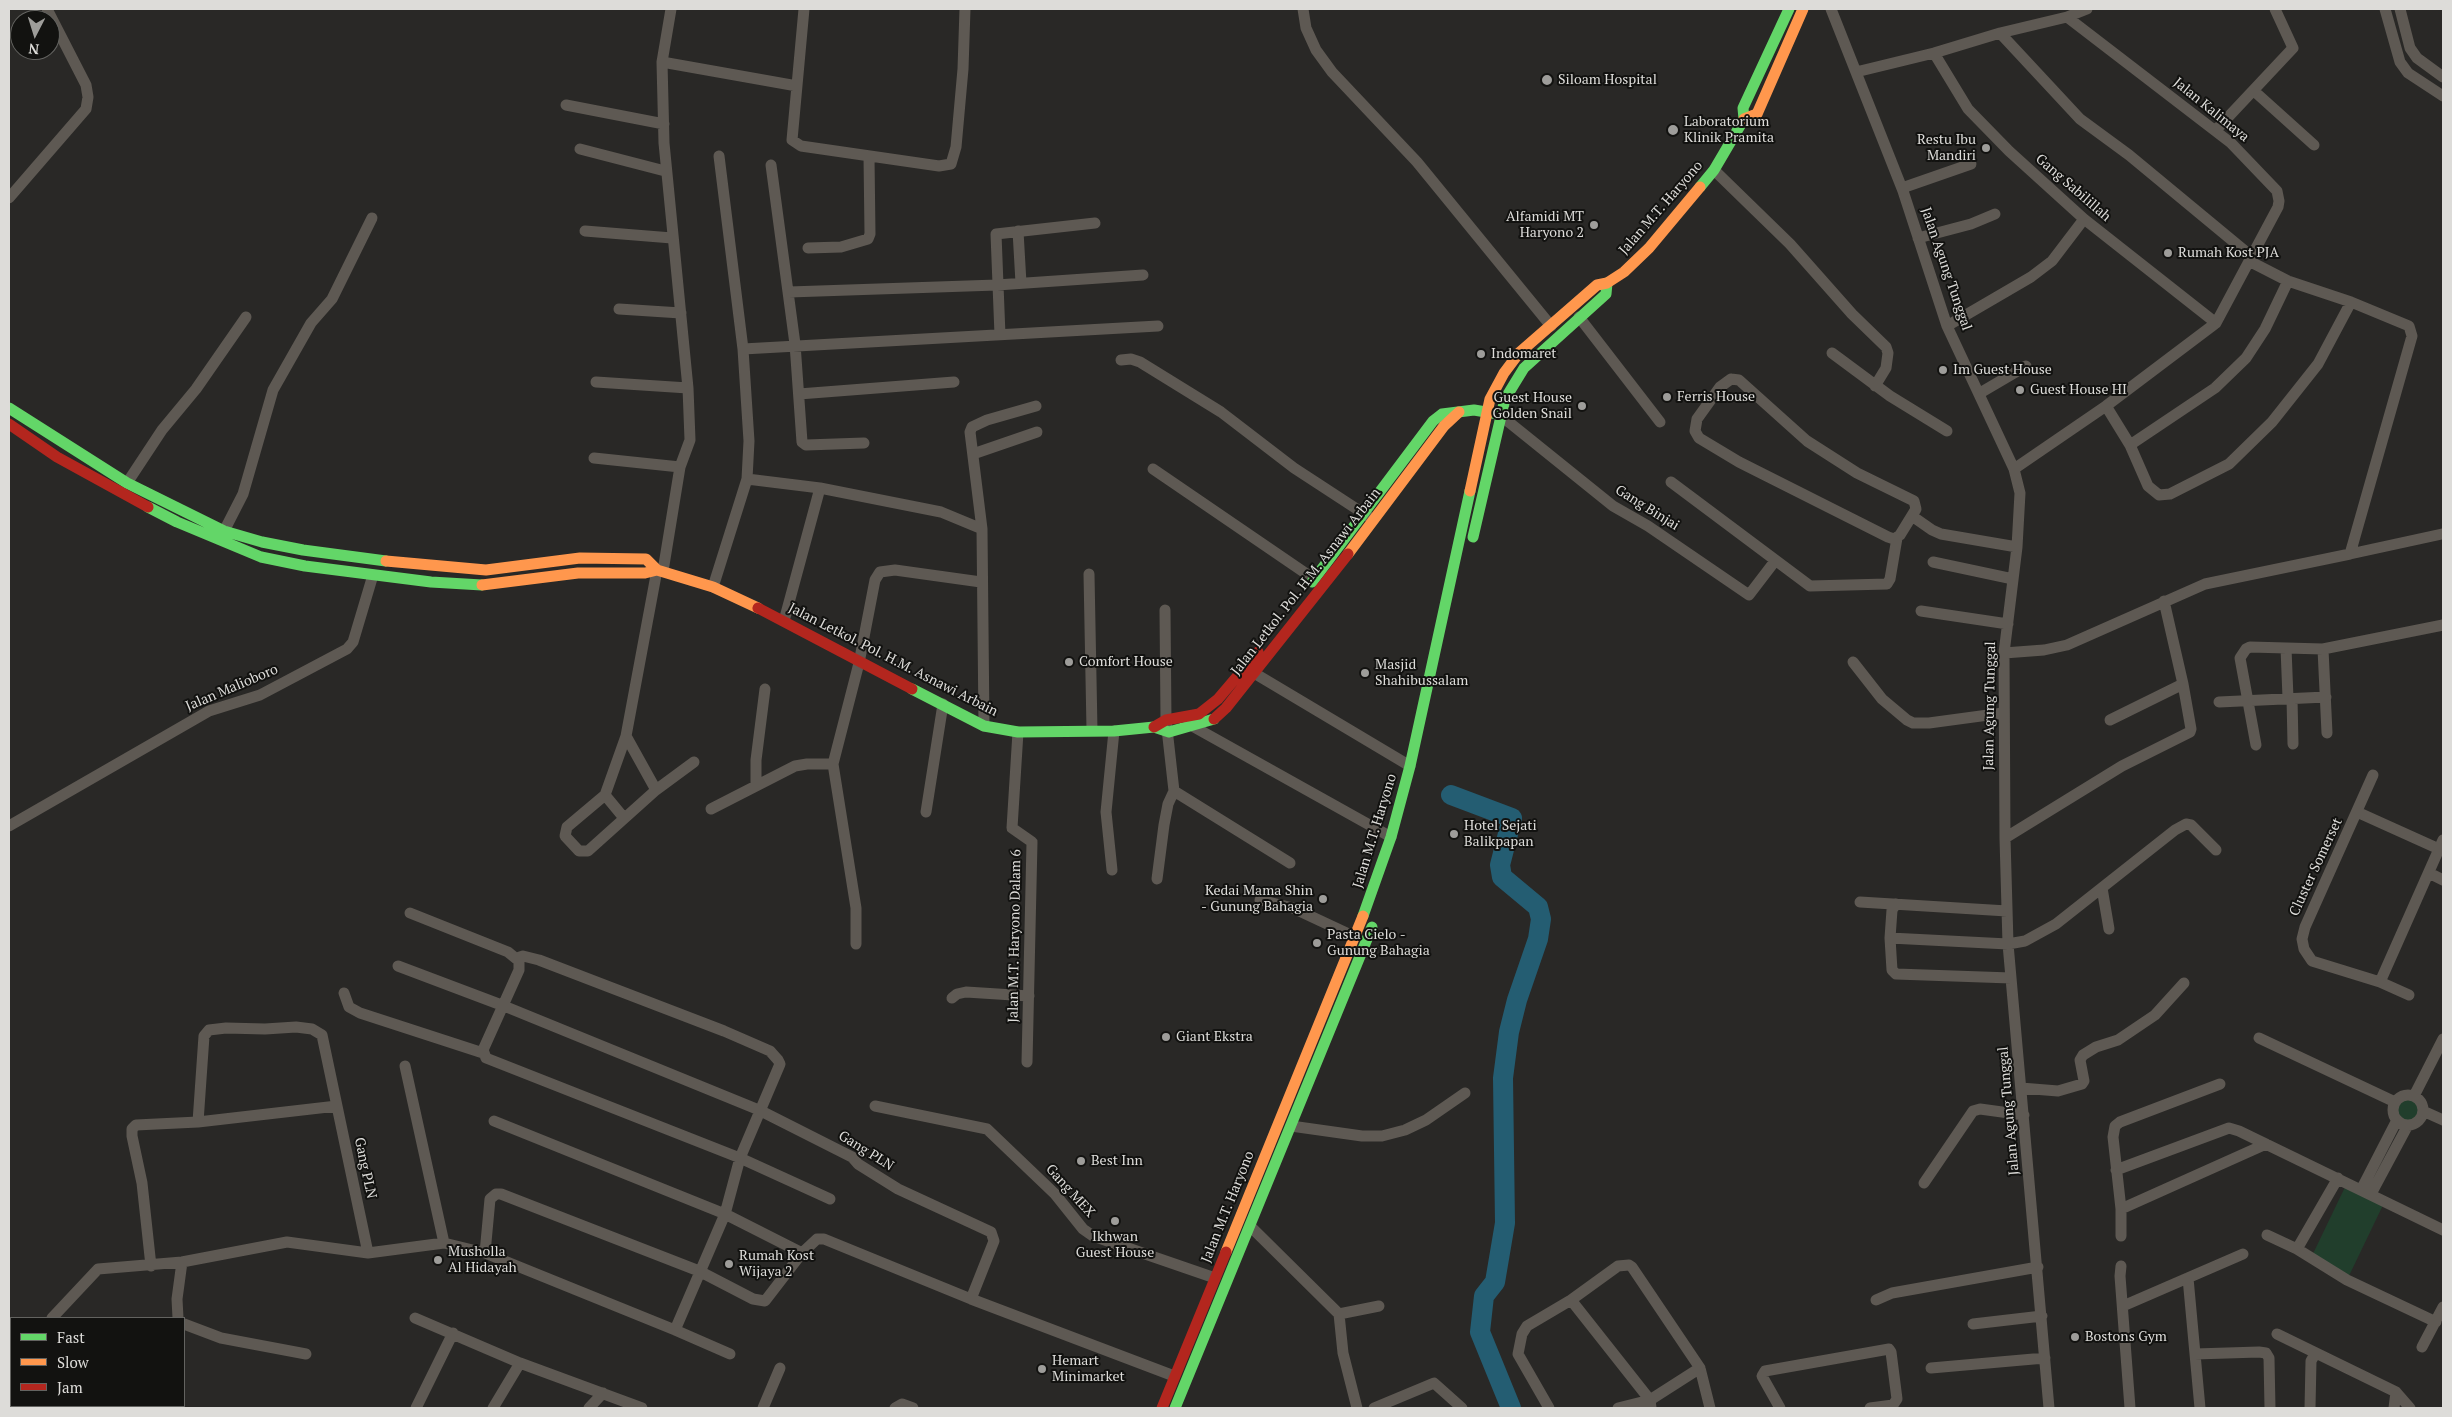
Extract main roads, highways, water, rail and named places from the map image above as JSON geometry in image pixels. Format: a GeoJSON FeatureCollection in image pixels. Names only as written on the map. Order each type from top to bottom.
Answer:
{"type":"FeatureCollection","features":[{"type":"Feature","properties":{"kind":"waterway"},"geometry":{"type":"LineString","coordinates":[[1451,795],[1512,818],[1500,865],[1502,877],[1538,907],[1541,919],[1538,939],[1517,1000],[1509,1032],[1503,1078],[1505,1223],[1495,1282],[1484,1296],[1480,1332],[1511,1408]]}},
{"type":"Feature","properties":{"kind":"place","name":"Siloam Hospital"},"geometry":{"type":"Point","coordinates":[1547,80]}},
{"type":"Feature","properties":{"kind":"place","name":"Laboratorium Klinik Pramita"},"geometry":{"type":"Point","coordinates":[1673,130]}},
{"type":"Feature","properties":{"kind":"place","name":"Restu Ibu Mandiri"},"geometry":{"type":"Point","coordinates":[1986,148]}},
{"type":"Feature","properties":{"kind":"place","name":"Alfamidi MT Haryono 2"},"geometry":{"type":"Point","coordinates":[1594,225]}},
{"type":"Feature","properties":{"kind":"place","name":"Rumah Kost PJA"},"geometry":{"type":"Point","coordinates":[2168,253]}},
{"type":"Feature","properties":{"kind":"place","name":"Indomaret"},"geometry":{"type":"Point","coordinates":[1481,354]}},
{"type":"Feature","properties":{"kind":"place","name":"Im Guest House"},"geometry":{"type":"Point","coordinates":[1943,370]}},
{"type":"Feature","properties":{"kind":"place","name":"Guest House HI"},"geometry":{"type":"Point","coordinates":[2020,390]}},
{"type":"Feature","properties":{"kind":"place","name":"Ferris House"},"geometry":{"type":"Point","coordinates":[1667,397]}},
{"type":"Feature","properties":{"kind":"place","name":"Guest House Golden Snail"},"geometry":{"type":"Point","coordinates":[1582,406]}},
{"type":"Feature","properties":{"kind":"place","name":"Comfort House"},"geometry":{"type":"Point","coordinates":[1069,662]}},
{"type":"Feature","properties":{"kind":"place","name":"Masjid Shahibussalam"},"geometry":{"type":"Point","coordinates":[1365,673]}},
{"type":"Feature","properties":{"kind":"place","name":"Hotel Sejati Balikpapan"},"geometry":{"type":"Point","coordinates":[1454,834]}},
{"type":"Feature","properties":{"kind":"place","name":"Kedai Mama Shin - Gunung Bahagia"},"geometry":{"type":"Point","coordinates":[1323,899]}},
{"type":"Feature","properties":{"kind":"place","name":"Pasta Cielo - Gunung Bahagia"},"geometry":{"type":"Point","coordinates":[1317,943]}},
{"type":"Feature","properties":{"kind":"place","name":"Giant Ekstra"},"geometry":{"type":"Point","coordinates":[1166,1037]}},
{"type":"Feature","properties":{"kind":"place","name":"Best Inn"},"geometry":{"type":"Point","coordinates":[1081,1161]}},
{"type":"Feature","properties":{"kind":"place","name":"Ikhwan Guest House"},"geometry":{"type":"Point","coordinates":[1115,1221]}},
{"type":"Feature","properties":{"kind":"place","name":"Musholla Al Hidayah"},"geometry":{"type":"Point","coordinates":[438,1260]}},
{"type":"Feature","properties":{"kind":"place","name":"Rumah Kost Wijaya 2"},"geometry":{"type":"Point","coordinates":[729,1264]}},
{"type":"Feature","properties":{"kind":"place","name":"Bostons Gym"},"geometry":{"type":"Point","coordinates":[2075,1337]}},
{"type":"Feature","properties":{"kind":"place","name":"Hemart Minimarket"},"geometry":{"type":"Point","coordinates":[1042,1369]}}]}
